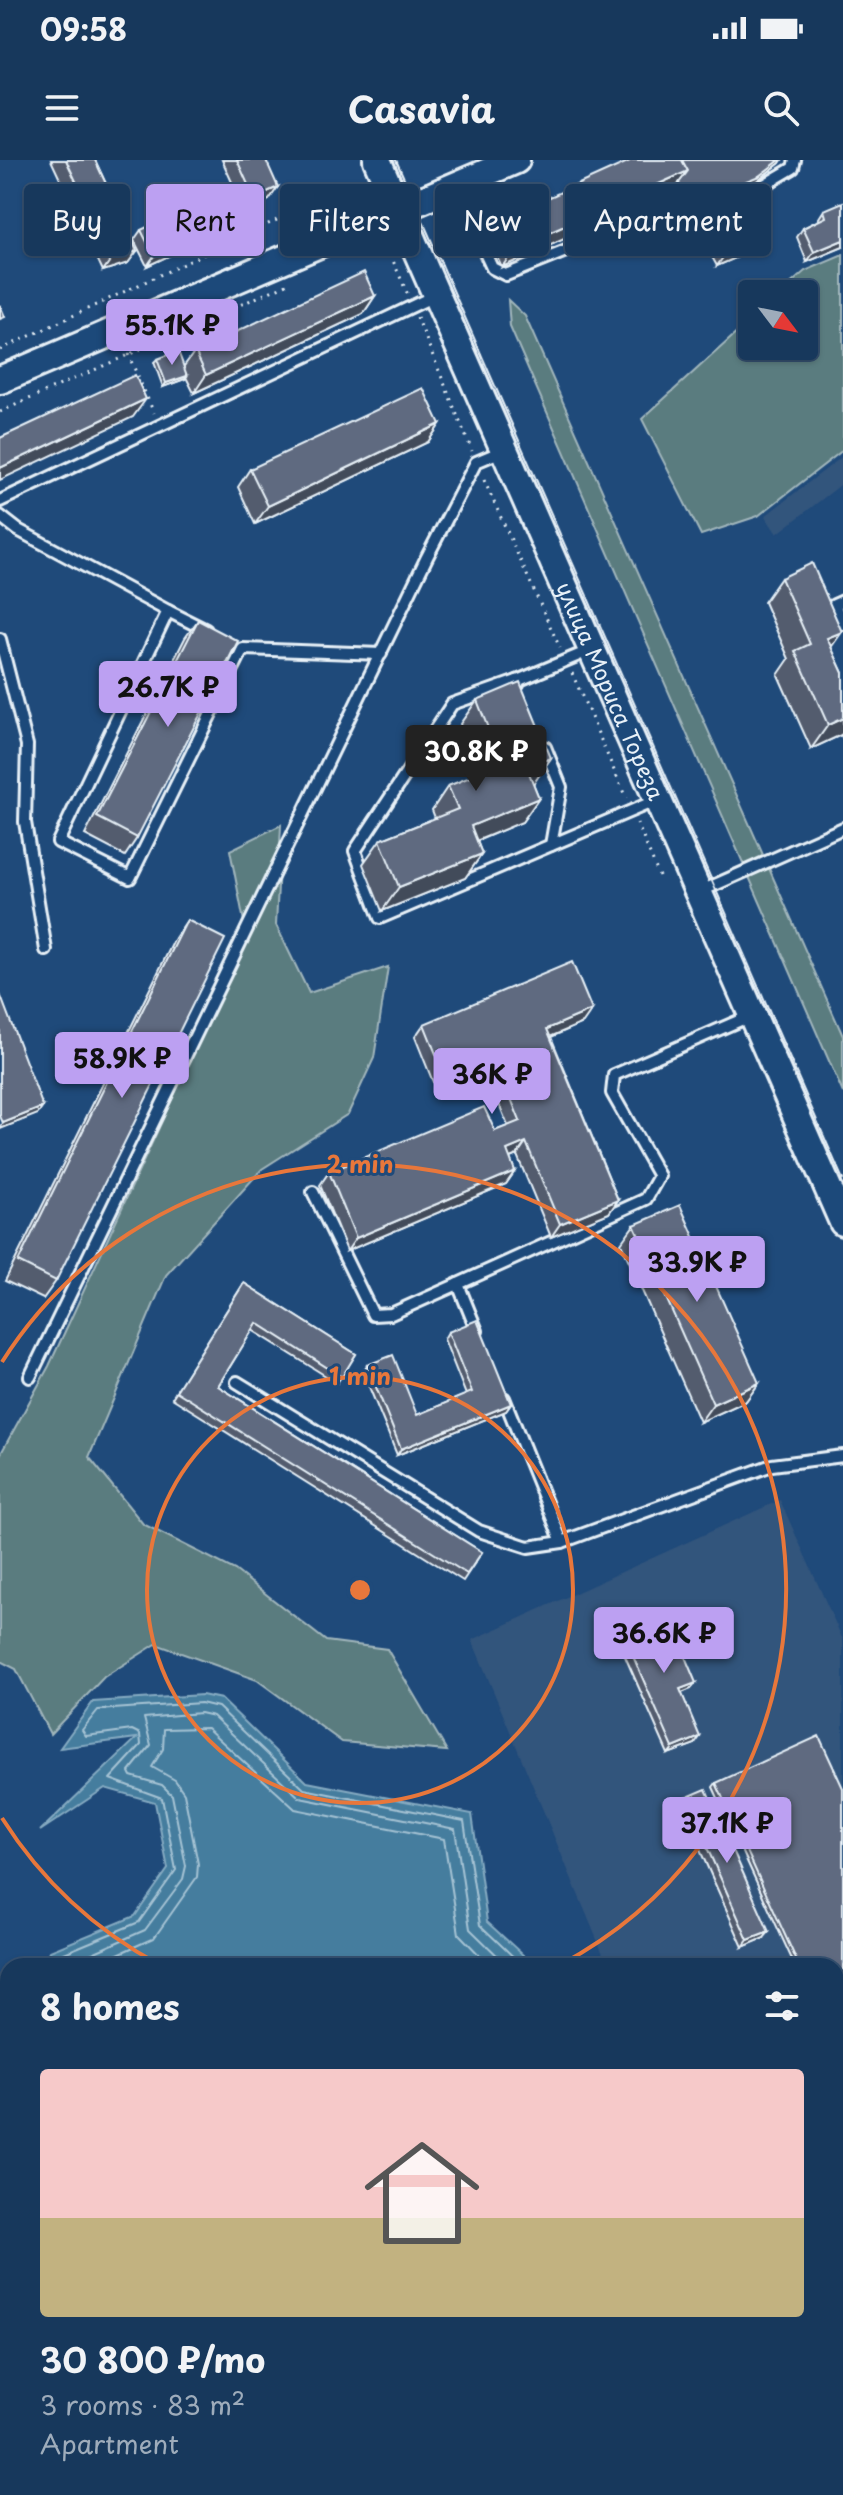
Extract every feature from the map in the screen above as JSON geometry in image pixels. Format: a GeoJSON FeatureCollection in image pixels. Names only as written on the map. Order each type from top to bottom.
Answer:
{"type":"FeatureCollection","features":[{"type":"Feature","properties":{"kind":"street"},"geometry":{"type":"LineString","coordinates":[[464,184],[516,160]]}},
{"type":"Feature","properties":{"kind":"street","name":"улица Мориса Тореза"},"geometry":{"type":"LineString","coordinates":[[380,165],[388,184]]}},
{"type":"Feature","properties":{"kind":"street"},"geometry":{"type":"LineString","coordinates":[[0,380],[315,256]]}},
{"type":"Feature","properties":{"kind":"street","name":"улица Мориса Тореза"},"geometry":{"type":"LineString","coordinates":[[413,256],[424,300],[503,450],[843,1222]]}},
{"type":"Feature","properties":{"kind":"lane"},"geometry":{"type":"LineString","coordinates":[[486,256],[492,268],[506,275],[661,213],[717,213],[793,168],[795,160]]}},
{"type":"Feature","properties":{"kind":"lane"},"geometry":{"type":"LineString","coordinates":[[0,501],[424,300]]}},
{"type":"Feature","properties":{"kind":"lane"},"geometry":{"type":"LineString","coordinates":[[30,1377],[476,462],[503,450]]}},
{"type":"Feature","properties":{"kind":"lane"},"geometry":{"type":"LineString","coordinates":[[0,516],[18,530],[218,636]]}},
{"type":"Feature","properties":{"kind":"lane"},"geometry":{"type":"LineString","coordinates":[[843,601],[834,605],[843,624]]}},
{"type":"Feature","properties":{"kind":"lane"},"geometry":{"type":"LineString","coordinates":[[168,611],[58,842],[130,878],[243,649]]}},
{"type":"Feature","properties":{"kind":"lane"},"geometry":{"type":"LineString","coordinates":[[0,639],[5,671],[27,745],[25,822],[46,950]]}},
{"type":"Feature","properties":{"kind":"lane"},"geometry":{"type":"LineString","coordinates":[[231,642],[243,649],[381,654]]}},
{"type":"Feature","properties":{"kind":"lane"},"geometry":{"type":"LineString","coordinates":[[592,649],[452,704],[355,851],[380,918],[659,799]]}},
{"type":"Feature","properties":{"kind":"lane"},"geometry":{"type":"LineString","coordinates":[[517,681],[522,694]]}},
{"type":"Feature","properties":{"kind":"lane"},"geometry":{"type":"LineString","coordinates":[[539,734],[561,787],[551,845]]}},
{"type":"Feature","properties":{"kind":"lane"},"geometry":{"type":"LineString","coordinates":[[698,893],[843,828]]}},
{"type":"Feature","properties":{"kind":"lane"},"geometry":{"type":"LineString","coordinates":[[313,1192],[373,1315],[391,1314],[646,1199],[659,1176],[612,1093],[614,1075],[750,1016]]}},
{"type":"Feature","properties":{"kind":"lane"},"geometry":{"type":"LineString","coordinates":[[458,1284],[481,1341]]}},
{"type":"Feature","properties":{"kind":"lane"},"geometry":{"type":"LineString","coordinates":[[237,1382],[479,1531],[528,1547],[562,1542],[772,1465],[843,1456]]}},
{"type":"Feature","properties":{"kind":"lane"},"geometry":{"type":"LineString","coordinates":[[499,1384],[562,1542]]}},
{"type":"Feature","properties":{"kind":"path"},"geometry":{"type":"LineString","coordinates":[[0,350],[380,165]]}},
{"type":"Feature","properties":{"kind":"path"},"geometry":{"type":"LineString","coordinates":[[395,256],[424,300],[476,462],[659,876]]}},
{"type":"Feature","properties":{"kind":"path"},"geometry":{"type":"LineString","coordinates":[[0,412],[299,278]]}},
{"type":"Feature","properties":{"kind":"path"},"geometry":{"type":"LineString","coordinates":[[128,354],[159,426]]}},
{"type":"Feature","properties":{"kind":"shaded area"},"geometry":{"type":"Polygon","coordinates":[[[843,456],[843,483],[777,534],[765,516],[843,456]]]}},
{"type":"Feature","properties":{"kind":"shaded area"},"geometry":{"type":"Polygon","coordinates":[[[780,1500],[843,1640],[843,1958],[605,1958],[472,1640],[780,1500]]]}},
{"type":"Feature","properties":{"kind":"green space"},"geometry":{"type":"Polygon","coordinates":[[[843,255],[843,450],[758,516],[701,535],[642,419],[738,332],[738,360],[818,360],[818,280],[795,280],[805,271],[843,255]]]}},
{"type":"Feature","properties":{"kind":"green space"},"geometry":{"type":"Polygon","coordinates":[[[508,300],[525,316],[843,1036],[843,1093],[510,327],[508,300]]]}},
{"type":"Feature","properties":{"kind":"green space"},"geometry":{"type":"Polygon","coordinates":[[[281,825],[276,925],[309,993],[388,967],[374,1058],[348,1114],[262,1169],[166,1275],[89,1457],[143,1524],[235,1570],[326,1641],[387,1649],[447,1751],[342,1742],[257,1680],[156,1644],[104,1677],[50,1734],[16,1669],[0,1661],[0,1455],[49,1366],[247,937],[230,850],[281,825]]]}},
{"type":"Feature","properties":{"kind":"water"},"geometry":{"type":"Polygon","coordinates":[[[202,1695],[221,1699],[307,1782],[472,1814],[487,1922],[526,1958],[47,1958],[50,1951],[135,1916],[168,1869],[155,1802],[105,1788],[40,1831],[137,1738],[60,1748],[93,1702],[202,1695]]]}},
{"type":"Feature","properties":{"kind":"building"},"geometry":{"type":"Polygon","coordinates":[[[66,160],[95,160],[106,184],[77,184],[66,160]]]}},
{"type":"Feature","properties":{"kind":"building"},"geometry":{"type":"Polygon","coordinates":[[[237,160],[266,160],[278,187],[264,193],[264,184],[248,184],[237,160]]]}},
{"type":"Feature","properties":{"kind":"building"},"geometry":{"type":"Polygon","coordinates":[[[632,160],[682,160],[688,171],[659,184],[579,184],[632,160]]]}},
{"type":"Feature","properties":{"kind":"building"},"geometry":{"type":"Polygon","coordinates":[[[682,160],[780,160],[759,176],[739,184],[679,184],[688,171],[682,160]]]}},
{"type":"Feature","properties":{"kind":"building"},"geometry":{"type":"Polygon","coordinates":[[[565,190],[565,226],[549,233],[549,197],[565,190]]]}},
{"type":"Feature","properties":{"kind":"building"},"geometry":{"type":"Polygon","coordinates":[[[843,202],[843,240],[814,252],[803,228],[826,217],[824,210],[843,202]]]}},
{"type":"Feature","properties":{"kind":"building"},"geometry":{"type":"Polygon","coordinates":[[[130,236],[137,251],[130,253],[130,236]]]}},
{"type":"Feature","properties":{"kind":"building"},"geometry":{"type":"Polygon","coordinates":[[[364,272],[375,296],[206,375],[195,351],[364,272]]]}},
{"type":"Feature","properties":{"kind":"building"},"geometry":{"type":"Polygon","coordinates":[[[178,351],[187,376],[166,383],[157,359],[178,351]]]}},
{"type":"Feature","properties":{"kind":"building"},"geometry":{"type":"Polygon","coordinates":[[[135,375],[146,399],[0,468],[0,438],[135,375]]]}},
{"type":"Feature","properties":{"kind":"building"},"geometry":{"type":"Polygon","coordinates":[[[423,388],[440,424],[268,506],[250,469],[423,388]]]}},
{"type":"Feature","properties":{"kind":"building"},"geometry":{"type":"Polygon","coordinates":[[[812,563],[842,632],[827,638],[843,673],[843,718],[828,725],[795,651],[810,644],[781,578],[812,563]]]}},
{"type":"Feature","properties":{"kind":"building"},"geometry":{"type":"Polygon","coordinates":[[[198,620],[238,641],[137,838],[97,817],[198,620]]]}},
{"type":"Feature","properties":{"kind":"building"},"geometry":{"type":"Polygon","coordinates":[[[520,682],[551,758],[527,768],[539,798],[471,826],[482,854],[399,887],[380,840],[458,809],[448,786],[502,764],[477,700],[520,682]]]}},
{"type":"Feature","properties":{"kind":"building"},"geometry":{"type":"Polygon","coordinates":[[[187,920],[225,939],[56,1281],[18,1262],[187,920]]]}},
{"type":"Feature","properties":{"kind":"building"},"geometry":{"type":"Polygon","coordinates":[[[572,962],[592,1010],[547,1029],[618,1200],[560,1224],[526,1142],[507,1150],[515,1171],[356,1238],[329,1172],[484,1107],[495,1131],[520,1121],[493,1054],[444,1074],[424,1024],[572,962]]]}},
{"type":"Feature","properties":{"kind":"building"},"geometry":{"type":"Polygon","coordinates":[[[0,994],[43,1107],[3,1123],[0,1116],[0,994]]]}},
{"type":"Feature","properties":{"kind":"building"},"geometry":{"type":"Polygon","coordinates":[[[680,1205],[759,1383],[713,1404],[634,1225],[680,1205]]]}},
{"type":"Feature","properties":{"kind":"building"},"geometry":{"type":"Polygon","coordinates":[[[244,1283],[356,1354],[342,1377],[257,1323],[218,1386],[482,1552],[467,1574],[176,1391],[244,1283]]]}},
{"type":"Feature","properties":{"kind":"building"},"geometry":{"type":"Polygon","coordinates":[[[477,1320],[511,1404],[401,1449],[367,1365],[393,1355],[417,1415],[472,1392],[448,1332],[477,1320]]]}},
{"type":"Feature","properties":{"kind":"building"},"geometry":{"type":"Polygon","coordinates":[[[666,1611],[696,1683],[680,1689],[700,1737],[673,1748],[622,1631],[666,1611]]]}},
{"type":"Feature","properties":{"kind":"building"},"geometry":{"type":"Polygon","coordinates":[[[819,1736],[843,1788],[843,1958],[795,1958],[716,1783],[819,1736]]]}},
{"type":"Feature","properties":{"kind":"building"},"geometry":{"type":"Polygon","coordinates":[[[706,1789],[769,1932],[748,1940],[685,1798],[706,1789]]]}},
{"type":"Feature","properties":{"kind":"tram line"},"geometry":{"type":"LineString","coordinates":[[396,160],[843,1180]]}}]}
